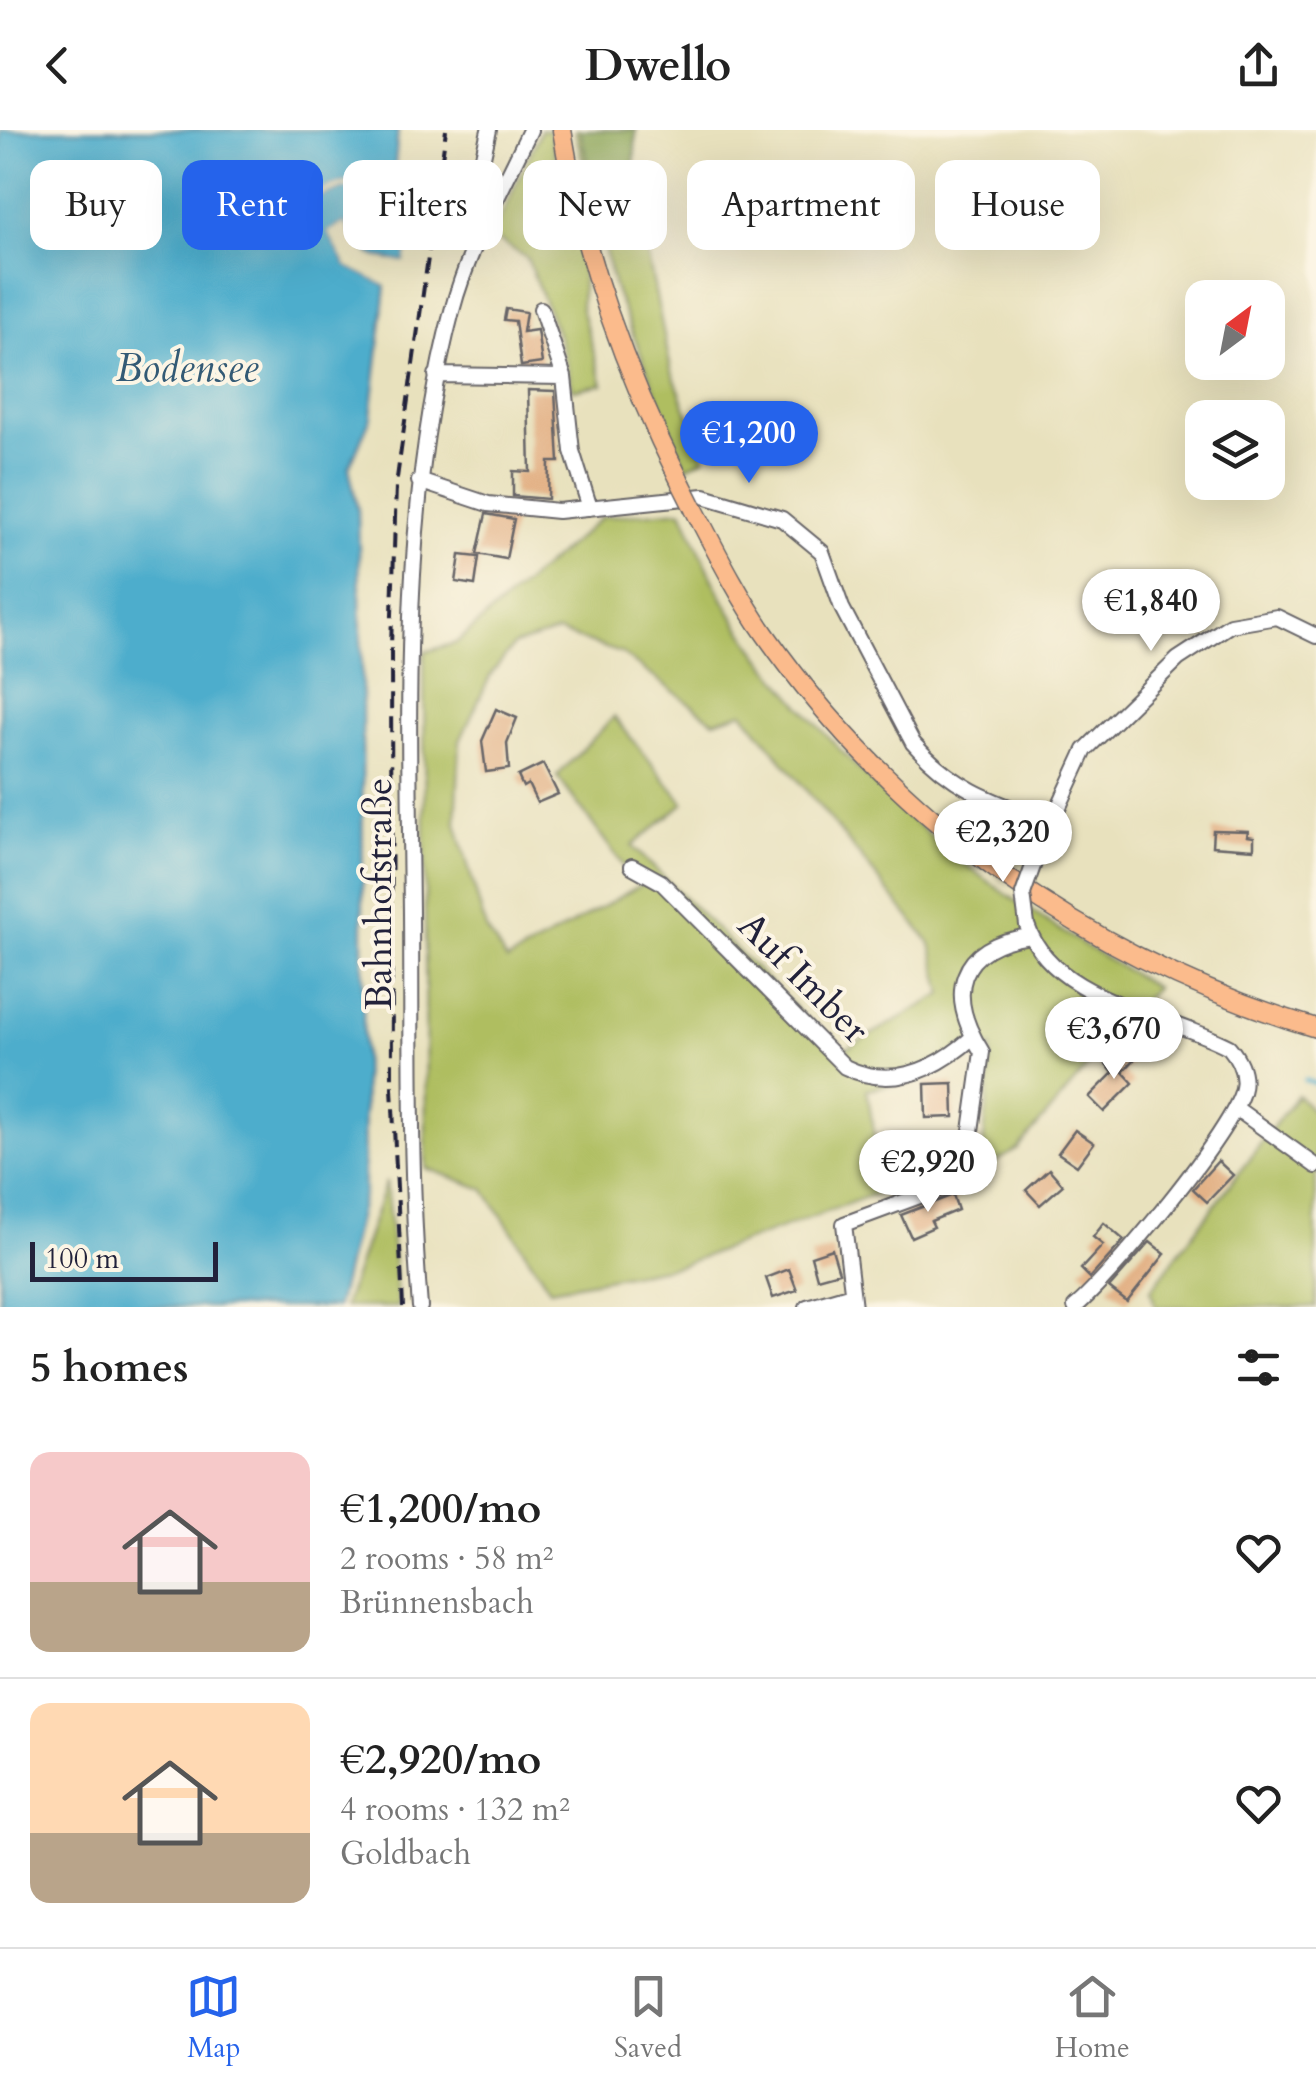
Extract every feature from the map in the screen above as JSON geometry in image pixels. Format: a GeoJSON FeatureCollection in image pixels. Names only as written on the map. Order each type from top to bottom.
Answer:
{"type":"FeatureCollection","features":[{"type":"Feature","properties":{"kind":"main road"},"geometry":{"type":"LineString","coordinates":[[563,137],[612,318],[681,483],[764,632],[796,675],[867,757],[946,832],[1033,896],[1126,952],[1225,997],[1316,1028]]}},
{"type":"Feature","properties":{"kind":"street"},"geometry":{"type":"LineString","coordinates":[[482,160],[488,130]]}},
{"type":"Feature","properties":{"kind":"street","name":"Bahnhofstraße"},"geometry":{"type":"LineString","coordinates":[[503,188],[530,130]]}},
{"type":"Feature","properties":{"kind":"street","name":"Bahnhofstraße"},"geometry":{"type":"LineString","coordinates":[[420,1307],[412,1140],[410,645],[419,481],[436,375],[453,305],[475,250]]}},
{"type":"Feature","properties":{"kind":"street"},"geometry":{"type":"LineString","coordinates":[[540,310],[564,377],[572,451],[590,508]]}},
{"type":"Feature","properties":{"kind":"street"},"geometry":{"type":"LineString","coordinates":[[436,375],[564,377]]}},
{"type":"Feature","properties":{"kind":"street"},"geometry":{"type":"LineString","coordinates":[[419,481],[488,504],[558,511],[704,496],[782,519],[822,552],[842,608],[913,743],[972,794],[1050,822]]}},
{"type":"Feature","properties":{"kind":"street"},"geometry":{"type":"LineString","coordinates":[[1075,1307],[1104,1282],[1237,1109],[1244,1085],[1240,1060],[1228,1047],[1072,984],[1046,961],[1029,930],[1024,894],[1038,852],[1096,734],[1178,659],[1230,625],[1277,617],[1316,636]]}},
{"type":"Feature","properties":{"kind":"street","name":"Auf Imber"},"geometry":{"type":"LineString","coordinates":[[632,866],[661,882],[844,1068],[885,1080],[950,1058],[973,1037]]}},
{"type":"Feature","properties":{"kind":"street"},"geometry":{"type":"LineString","coordinates":[[807,1307],[853,1301],[844,1224],[960,1181],[965,1174],[982,1052],[973,1037],[960,992],[966,970],[978,954],[1029,930]]}},
{"type":"Feature","properties":{"kind":"street"},"geometry":{"type":"LineString","coordinates":[[1237,1109],[1316,1166]]}},
{"type":"Feature","properties":{"kind":"green space"},"geometry":{"type":"Polygon","coordinates":[[[541,130],[549,130],[557,160],[527,160],[541,130]]]}},
{"type":"Feature","properties":{"kind":"green space"},"geometry":{"type":"Polygon","coordinates":[[[575,130],[625,130],[625,160],[582,160],[575,130]]]}},
{"type":"Feature","properties":{"kind":"green space"},"geometry":{"type":"Polygon","coordinates":[[[580,130],[636,130],[634,160],[587,160],[580,130]]]}},
{"type":"Feature","properties":{"kind":"green space"},"geometry":{"type":"Polygon","coordinates":[[[523,169],[523,250],[580,250],[583,263],[581,308],[603,384],[573,390],[561,344],[527,258],[503,243],[503,212],[523,169]]]}},
{"type":"Feature","properties":{"kind":"green space"},"geometry":{"type":"Polygon","coordinates":[[[605,250],[647,250],[671,369],[705,458],[686,467],[614,287],[605,250]]]}},
{"type":"Feature","properties":{"kind":"green space"},"geometry":{"type":"Polygon","coordinates":[[[682,510],[740,627],[789,692],[854,764],[893,803],[973,870],[1059,929],[1155,987],[1018,1149],[981,1171],[992,1047],[916,1081],[867,1089],[883,1191],[681,1265],[550,1289],[484,1189],[426,1168],[424,652],[456,643],[602,517],[682,510]],[[558,632],[514,645],[491,674],[460,741],[456,823],[486,929],[507,961],[644,883],[626,869],[557,776],[614,717],[684,803],[632,846],[840,1052],[943,994],[931,944],[743,712],[714,721],[621,653],[558,632]]]}},
{"type":"Feature","properties":{"kind":"green space"},"geometry":{"type":"Polygon","coordinates":[[[1297,1095],[1316,1114],[1316,1307],[1155,1307],[1151,1290],[1297,1095]]]}},
{"type":"Feature","properties":{"kind":"green space"},"geometry":{"type":"Polygon","coordinates":[[[386,1182],[398,1307],[344,1307],[386,1182]]]}},
{"type":"Feature","properties":{"kind":"water","name":"Bodensee"},"geometry":{"type":"Polygon","coordinates":[[[0,130],[398,130],[395,160],[343,160],[343,183],[323,191],[323,160],[182,160],[182,250],[323,250],[323,196],[343,188],[343,224],[328,232],[347,266],[386,286],[371,417],[349,468],[358,510],[362,669],[364,1192],[337,1307],[0,1307],[0,130]]]}},
{"type":"Feature","properties":{"kind":"water","name":"Bodensee"},"geometry":{"type":"Polygon","coordinates":[[[367,250],[407,250],[405,262],[367,250]]]}},
{"type":"Feature","properties":{"kind":"pier"},"geometry":{"type":"Polygon","coordinates":[[[343,183],[343,188],[323,195],[323,190],[343,183]]]}},
{"type":"Feature","properties":{"kind":"pier"},"geometry":{"type":"Polygon","coordinates":[[[343,224],[343,230],[335,234],[351,262],[389,282],[391,288],[347,266],[328,232],[343,224]]]}},
{"type":"Feature","properties":{"kind":"pier"},"geometry":{"type":"Polygon","coordinates":[[[355,250],[380,260],[405,262],[407,250],[411,250],[408,266],[378,265],[355,250]]]}},
{"type":"Feature","properties":{"kind":"building"},"geometry":{"type":"Polygon","coordinates":[[[506,309],[526,312],[523,332],[537,330],[542,363],[521,366],[515,321],[504,320],[506,309]]]}},
{"type":"Feature","properties":{"kind":"building"},"geometry":{"type":"Polygon","coordinates":[[[528,390],[555,391],[559,462],[549,462],[548,499],[513,496],[513,471],[530,472],[528,390]]]}},
{"type":"Feature","properties":{"kind":"building"},"geometry":{"type":"Polygon","coordinates":[[[486,514],[514,519],[506,559],[477,554],[486,514]]]}},
{"type":"Feature","properties":{"kind":"building"},"geometry":{"type":"Polygon","coordinates":[[[460,555],[479,557],[475,585],[456,582],[460,555]]]}},
{"type":"Feature","properties":{"kind":"building"},"geometry":{"type":"Polygon","coordinates":[[[496,709],[517,718],[507,743],[509,769],[486,772],[482,741],[496,709]]]}},
{"type":"Feature","properties":{"kind":"building"},"geometry":{"type":"Polygon","coordinates":[[[543,764],[558,794],[537,803],[528,784],[523,787],[518,776],[543,764]]]}},
{"type":"Feature","properties":{"kind":"building"},"geometry":{"type":"Polygon","coordinates":[[[1213,830],[1248,831],[1247,836],[1254,837],[1254,849],[1212,846],[1213,830]]]}},
{"type":"Feature","properties":{"kind":"building"},"geometry":{"type":"Polygon","coordinates":[[[1125,1049],[1134,1060],[1123,1072],[1133,1083],[1104,1112],[1089,1097],[1113,1073],[1106,1064],[1125,1049]]]}},
{"type":"Feature","properties":{"kind":"building"},"geometry":{"type":"Polygon","coordinates":[[[953,1083],[954,1117],[926,1118],[925,1084],[953,1083]]]}},
{"type":"Feature","properties":{"kind":"building"},"geometry":{"type":"Polygon","coordinates":[[[1075,1130],[1094,1143],[1077,1166],[1058,1153],[1075,1130]]]}},
{"type":"Feature","properties":{"kind":"building"},"geometry":{"type":"Polygon","coordinates":[[[930,1142],[939,1170],[916,1176],[908,1149],[930,1142]]]}},
{"type":"Feature","properties":{"kind":"building"},"geometry":{"type":"Polygon","coordinates":[[[1218,1161],[1233,1175],[1207,1202],[1193,1189],[1218,1161]]]}},
{"type":"Feature","properties":{"kind":"building"},"geometry":{"type":"Polygon","coordinates":[[[1049,1169],[1063,1185],[1040,1205],[1026,1190],[1049,1169]]]}},
{"type":"Feature","properties":{"kind":"building"},"geometry":{"type":"Polygon","coordinates":[[[953,1195],[958,1210],[931,1221],[934,1227],[911,1237],[901,1215],[953,1195]]]}},
{"type":"Feature","properties":{"kind":"building"},"geometry":{"type":"Polygon","coordinates":[[[1104,1223],[1124,1240],[1090,1278],[1081,1269],[1103,1245],[1093,1237],[1104,1223]]]}},
{"type":"Feature","properties":{"kind":"building"},"geometry":{"type":"Polygon","coordinates":[[[1150,1242],[1165,1254],[1127,1302],[1109,1288],[1150,1242]]]}},
{"type":"Feature","properties":{"kind":"building"},"geometry":{"type":"Polygon","coordinates":[[[832,1249],[839,1272],[817,1278],[811,1256],[832,1249]]]}},
{"type":"Feature","properties":{"kind":"building"},"geometry":{"type":"Polygon","coordinates":[[[789,1269],[797,1290],[773,1298],[766,1278],[789,1269]]]}},
{"type":"Feature","properties":{"kind":"waterway"},"geometry":{"type":"LineString","coordinates":[[1304,1080],[1316,1084]]}},
{"type":"Feature","properties":{"kind":"railway"},"geometry":{"type":"LineString","coordinates":[[403,1307],[392,1088],[391,647],[396,485],[446,130]]}}]}
